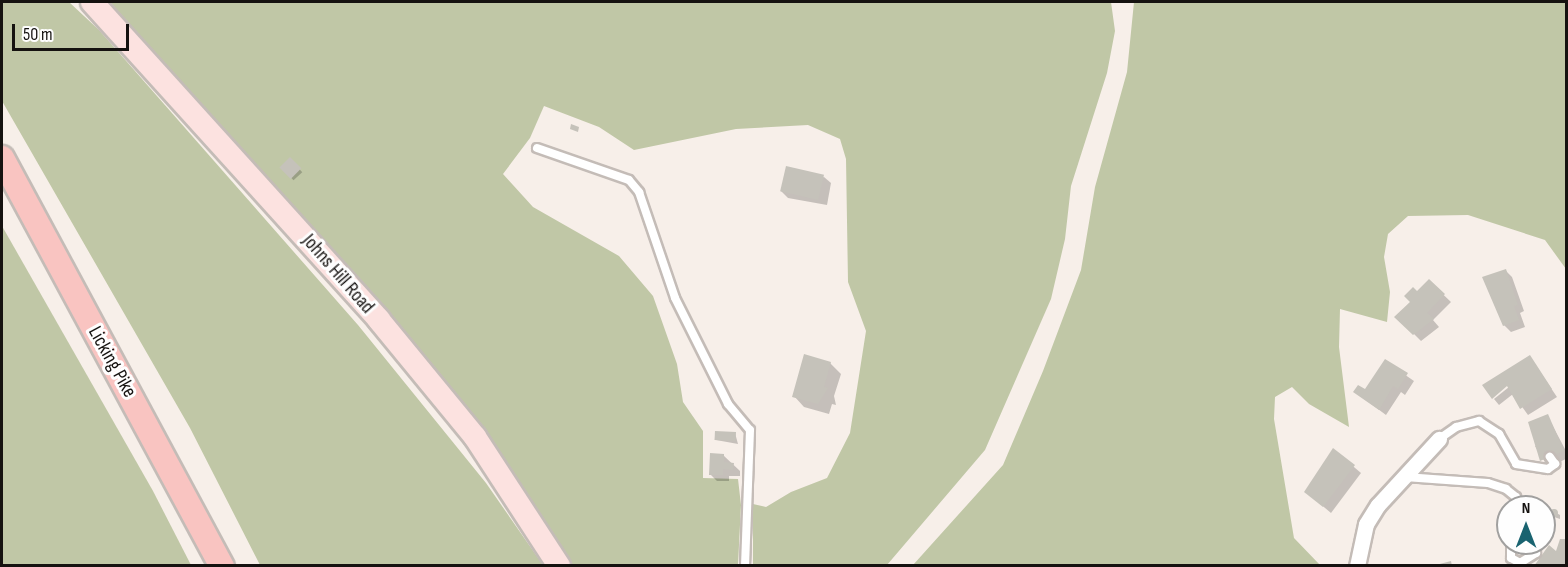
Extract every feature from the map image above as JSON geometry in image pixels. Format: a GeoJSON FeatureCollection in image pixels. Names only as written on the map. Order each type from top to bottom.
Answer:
{"type":"FeatureCollection","features":[{"type":"Feature","properties":{"kind":"main road","name":"Johns Hill Road"},"geometry":{"type":"LineString","coordinates":[[92,2],[379,320],[475,437],[560,566]]}},
{"type":"Feature","properties":{"kind":"main road","name":"Licking Pike"},"geometry":{"type":"LineString","coordinates":[[2,158],[222,566]]}},
{"type":"Feature","properties":{"kind":"street"},"geometry":{"type":"LineString","coordinates":[[1357,566],[1366,524],[1439,439]]}},
{"type":"Feature","properties":{"kind":"lane"},"geometry":{"type":"LineString","coordinates":[[537,148],[628,180],[639,192],[675,298],[728,404],[750,430],[745,566]]}},
{"type":"Feature","properties":{"kind":"lane"},"geometry":{"type":"LineString","coordinates":[[1439,439],[1462,425],[1479,422],[1499,434],[1516,465],[1548,469],[1555,465],[1550,457]]}},
{"type":"Feature","properties":{"kind":"lane"},"geometry":{"type":"LineString","coordinates":[[1404,477],[1488,483],[1506,489],[1514,495]]}},
{"type":"Feature","properties":{"kind":"lane"},"geometry":{"type":"LineString","coordinates":[[1511,555],[1511,558],[1520,563],[1533,555]]}},
{"type":"Feature","properties":{"kind":"green space"},"geometry":{"type":"Polygon","coordinates":[[[2,2],[69,2],[99,30],[358,325],[486,483],[543,565],[260,565],[190,428],[2,101],[2,2]]]}},
{"type":"Feature","properties":{"kind":"green space"},"geometry":{"type":"Polygon","coordinates":[[[110,2],[1111,2],[1115,31],[1107,73],[1071,186],[1065,239],[1051,299],[985,450],[887,565],[753,565],[753,504],[766,507],[791,492],[827,478],[850,433],[866,331],[848,282],[846,159],[840,139],[808,125],[736,129],[634,150],[599,127],[544,106],[530,138],[503,174],[533,207],[619,256],[653,296],[677,364],[683,402],[703,431],[703,478],[738,479],[741,505],[738,565],[570,566],[499,452],[424,358],[110,2]]]}},
{"type":"Feature","properties":{"kind":"green space"},"geometry":{"type":"Polygon","coordinates":[[[1134,2],[1566,2],[1566,269],[1545,240],[1468,215],[1408,216],[1388,234],[1384,257],[1390,292],[1387,322],[1340,309],[1339,347],[1349,427],[1309,404],[1292,387],[1275,397],[1274,419],[1294,538],[1320,565],[913,565],[1003,465],[1043,371],[1081,270],[1095,187],[1127,72],[1134,2]]]}},
{"type":"Feature","properties":{"kind":"green space"},"geometry":{"type":"Polygon","coordinates":[[[2,226],[153,491],[191,565],[2,565],[2,226]]]}},
{"type":"Feature","properties":{"kind":"building"},"geometry":{"type":"Polygon","coordinates":[[[571,124],[579,127],[578,132],[570,129],[571,124]]]}},
{"type":"Feature","properties":{"kind":"building"},"geometry":{"type":"Polygon","coordinates":[[[290,157],[301,168],[291,179],[279,168],[290,157]]]}},
{"type":"Feature","properties":{"kind":"building"},"geometry":{"type":"Polygon","coordinates":[[[786,166],[824,175],[818,200],[780,191],[786,166]]]}},
{"type":"Feature","properties":{"kind":"building"},"geometry":{"type":"Polygon","coordinates":[[[1506,269],[1518,305],[1514,306],[1519,320],[1503,326],[1482,277],[1506,269]]]}},
{"type":"Feature","properties":{"kind":"building"},"geometry":{"type":"Polygon","coordinates":[[[1429,279],[1445,294],[1427,313],[1434,319],[1413,335],[1394,317],[1410,302],[1404,296],[1413,287],[1417,291],[1429,279]]]}},
{"type":"Feature","properties":{"kind":"building"},"geometry":{"type":"Polygon","coordinates":[[[804,354],[831,362],[824,387],[828,388],[818,404],[792,397],[804,354]]]}},
{"type":"Feature","properties":{"kind":"building"},"geometry":{"type":"Polygon","coordinates":[[[1530,355],[1552,389],[1520,409],[1507,386],[1492,399],[1482,385],[1530,355]]]}},
{"type":"Feature","properties":{"kind":"building"},"geometry":{"type":"Polygon","coordinates":[[[1385,359],[1408,373],[1398,389],[1393,386],[1379,410],[1353,392],[1358,385],[1365,389],[1385,359]]]}},
{"type":"Feature","properties":{"kind":"building"},"geometry":{"type":"Polygon","coordinates":[[[1548,414],[1564,451],[1540,461],[1528,422],[1548,414]]]}},
{"type":"Feature","properties":{"kind":"building"},"geometry":{"type":"Polygon","coordinates":[[[715,431],[736,432],[736,441],[715,440],[715,431]]]}},
{"type":"Feature","properties":{"kind":"building"},"geometry":{"type":"Polygon","coordinates":[[[1333,448],[1355,465],[1323,507],[1304,492],[1333,448]]]}},
{"type":"Feature","properties":{"kind":"building"},"geometry":{"type":"Polygon","coordinates":[[[710,453],[724,454],[724,462],[734,463],[733,470],[723,469],[723,475],[709,475],[710,453]]]}},
{"type":"Feature","properties":{"kind":"building"},"geometry":{"type":"Polygon","coordinates":[[[1560,539],[1566,539],[1566,566],[1534,566],[1542,555],[1556,555],[1560,539]]]}},
{"type":"Feature","properties":{"kind":"building"},"geometry":{"type":"Polygon","coordinates":[[[1451,561],[1452,566],[1436,566],[1436,565],[1451,561]]]}}]}
